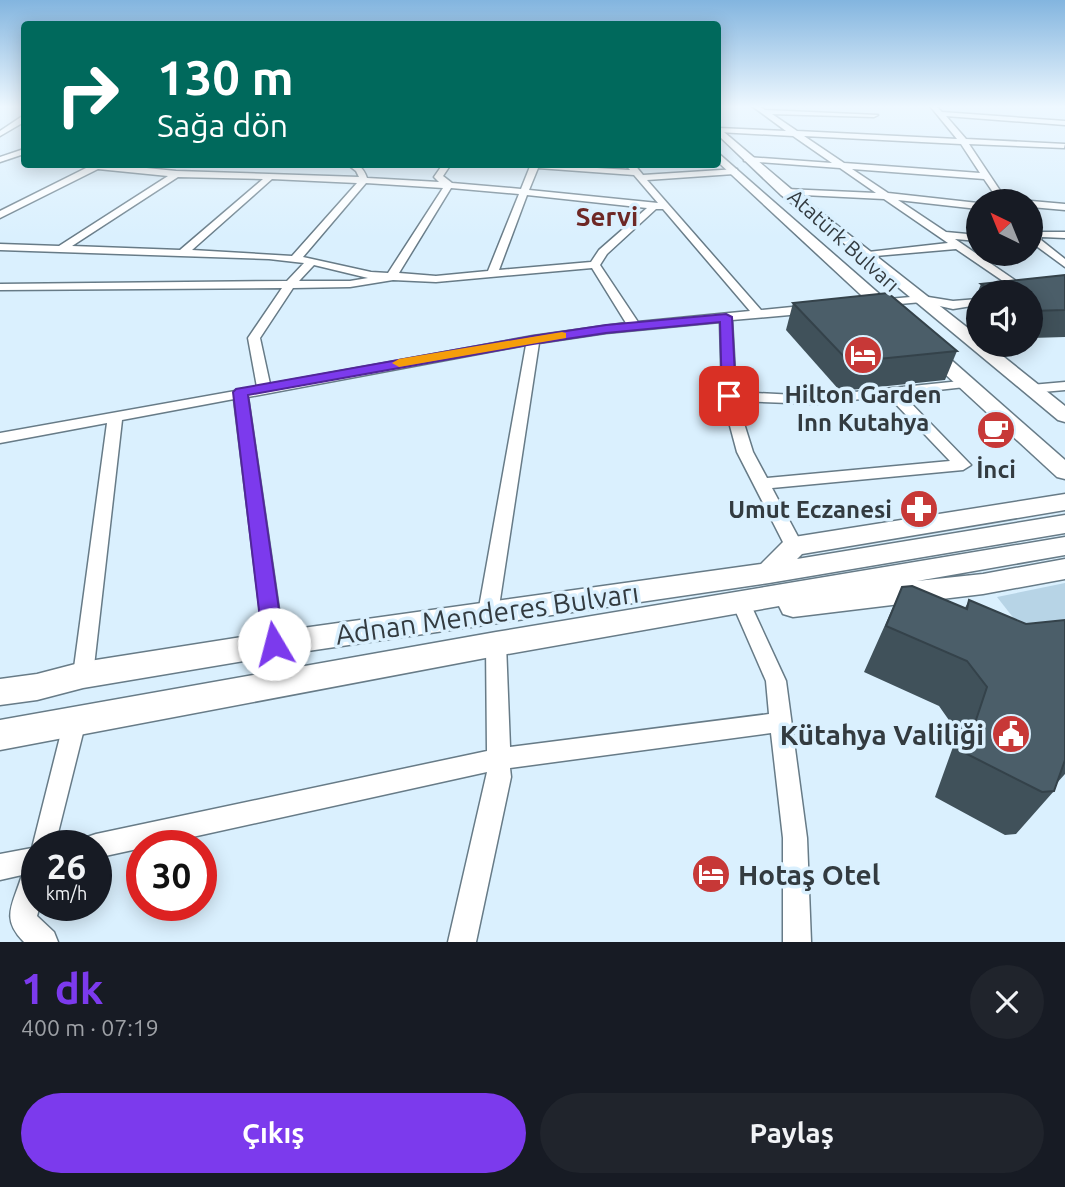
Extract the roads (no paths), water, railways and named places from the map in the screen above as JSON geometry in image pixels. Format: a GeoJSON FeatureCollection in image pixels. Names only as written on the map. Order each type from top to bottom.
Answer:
{"type":"FeatureCollection","features":[{"type":"Feature","properties":{"kind":"main road","name":"Atatürk Bulvarı"},"geometry":{"type":"LineString","coordinates":[[731,150],[741,165],[872,303],[913,334],[1065,472]]}},
{"type":"Feature","properties":{"kind":"main road","name":"Atatürk Bulvarı"},"geometry":{"type":"LineString","coordinates":[[721,157],[741,165],[786,192],[868,255],[1065,416]]}},
{"type":"Feature","properties":{"kind":"main road"},"geometry":{"type":"LineString","coordinates":[[769,573],[794,546],[1065,502]]}},
{"type":"Feature","properties":{"kind":"main road","name":"Adnan Menderes Bulvarı"},"geometry":{"type":"LineString","coordinates":[[0,692],[37,687],[83,675],[274,644],[769,573],[1065,524]]}},
{"type":"Feature","properties":{"kind":"main road"},"geometry":{"type":"LineString","coordinates":[[741,603],[1065,546]]}},
{"type":"Feature","properties":{"kind":"main road"},"geometry":{"type":"LineString","coordinates":[[741,603],[801,606],[983,584],[1065,569]]}},
{"type":"Feature","properties":{"kind":"main road","name":"Adnan Menderes Bulvarı"},"geometry":{"type":"LineString","coordinates":[[0,735],[496,644],[741,603]]}},
{"type":"Feature","properties":{"kind":"street"},"geometry":{"type":"LineString","coordinates":[[821,150],[1009,280]]}},
{"type":"Feature","properties":{"kind":"street"},"geometry":{"type":"LineString","coordinates":[[968,150],[994,189]]}},
{"type":"Feature","properties":{"kind":"street"},"geometry":{"type":"LineString","coordinates":[[0,159],[21,154]]}},
{"type":"Feature","properties":{"kind":"street"},"geometry":{"type":"LineString","coordinates":[[721,166],[844,165],[984,176]]}},
{"type":"Feature","properties":{"kind":"street"},"geometry":{"type":"LineString","coordinates":[[0,215],[94,168]]}},
{"type":"Feature","properties":{"kind":"street"},"geometry":{"type":"LineString","coordinates":[[118,168],[177,174],[365,180],[525,192],[667,207]]}},
{"type":"Feature","properties":{"kind":"street"},"geometry":{"type":"LineString","coordinates":[[228,175],[237,168]]}},
{"type":"Feature","properties":{"kind":"street"},"geometry":{"type":"LineString","coordinates":[[357,168],[365,180]]}},
{"type":"Feature","properties":{"kind":"street"},"geometry":{"type":"LineString","coordinates":[[444,168],[438,177],[449,186]]}},
{"type":"Feature","properties":{"kind":"street"},"geometry":{"type":"LineString","coordinates":[[492,274],[534,168]]}},
{"type":"Feature","properties":{"kind":"street"},"geometry":{"type":"LineString","coordinates":[[578,168],[635,172],[696,168]]}},
{"type":"Feature","properties":{"kind":"street"},"geometry":{"type":"LineString","coordinates":[[635,172],[758,314]]}},
{"type":"Feature","properties":{"kind":"street"},"geometry":{"type":"LineString","coordinates":[[61,249],[177,174]]}},
{"type":"Feature","properties":{"kind":"street"},"geometry":{"type":"LineString","coordinates":[[183,253],[269,178]]}},
{"type":"Feature","properties":{"kind":"street"},"geometry":{"type":"LineString","coordinates":[[295,259],[365,180]]}},
{"type":"Feature","properties":{"kind":"street"},"geometry":{"type":"LineString","coordinates":[[0,287],[351,284],[391,276],[449,186]]}},
{"type":"Feature","properties":{"kind":"street"},"geometry":{"type":"LineString","coordinates":[[786,192],[888,196],[966,205]]}},
{"type":"Feature","properties":{"kind":"street"},"geometry":{"type":"LineString","coordinates":[[1043,205],[1065,207]]}},
{"type":"Feature","properties":{"kind":"street"},"geometry":{"type":"LineString","coordinates":[[595,265],[603,252],[653,207]]}},
{"type":"Feature","properties":{"kind":"street"},"geometry":{"type":"LineString","coordinates":[[1043,234],[1065,235]]}},
{"type":"Feature","properties":{"kind":"street"},"geometry":{"type":"LineString","coordinates":[[945,235],[966,237]]}},
{"type":"Feature","properties":{"kind":"street"},"geometry":{"type":"LineString","coordinates":[[868,255],[960,245]]}},
{"type":"Feature","properties":{"kind":"street"},"geometry":{"type":"LineString","coordinates":[[0,247],[295,259],[371,275],[436,279],[595,265]]}},
{"type":"Feature","properties":{"kind":"street"},"geometry":{"type":"LineString","coordinates":[[1043,248],[1065,264]]}},
{"type":"Feature","properties":{"kind":"street"},"geometry":{"type":"LineString","coordinates":[[264,388],[254,338],[291,283],[312,261]]}},
{"type":"Feature","properties":{"kind":"street"},"geometry":{"type":"LineString","coordinates":[[595,265],[634,326]]}},
{"type":"Feature","properties":{"kind":"street"},"geometry":{"type":"LineString","coordinates":[[872,303],[922,299],[953,305],[966,303]]}},
{"type":"Feature","properties":{"kind":"street"},"geometry":{"type":"LineString","coordinates":[[0,438],[533,340],[634,326],[824,308]]}},
{"type":"Feature","properties":{"kind":"street"},"geometry":{"type":"LineString","coordinates":[[726,317],[729,396],[745,452],[794,546]]}},
{"type":"Feature","properties":{"kind":"street"},"geometry":{"type":"LineString","coordinates":[[488,613],[533,340]]}},
{"type":"Feature","properties":{"kind":"street"},"geometry":{"type":"LineString","coordinates":[[729,396],[816,400],[965,383]]}},
{"type":"Feature","properties":{"kind":"street"},"geometry":{"type":"LineString","coordinates":[[1031,389],[1065,386]]}},
{"type":"Feature","properties":{"kind":"street"},"geometry":{"type":"LineString","coordinates":[[240,392],[274,644]]}},
{"type":"Feature","properties":{"kind":"street"},"geometry":{"type":"LineString","coordinates":[[763,484],[963,465],[892,392]]}},
{"type":"Feature","properties":{"kind":"street"},"geometry":{"type":"LineString","coordinates":[[83,675],[115,418]]}},
{"type":"Feature","properties":{"kind":"street"},"geometry":{"type":"LineString","coordinates":[[741,603],[776,681],[795,838],[797,942]]}},
{"type":"Feature","properties":{"kind":"street"},"geometry":{"type":"LineString","coordinates":[[462,942],[499,776],[496,644]]}},
{"type":"Feature","properties":{"kind":"street"},"geometry":{"type":"LineString","coordinates":[[47,830],[75,721]]}},
{"type":"Feature","properties":{"kind":"street"},"geometry":{"type":"LineString","coordinates":[[112,843],[498,759],[781,722]]}},
{"type":"Feature","properties":{"kind":"street"},"geometry":{"type":"LineString","coordinates":[[0,867],[21,862]]}},
{"type":"Feature","properties":{"kind":"street"},"geometry":{"type":"LineString","coordinates":[[22,921],[44,942]]}},
{"type":"Feature","properties":{"kind":"place","name":"Hilton Garden Inn Kutahya"},"geometry":{"type":"Point","coordinates":[863,355]}},
{"type":"Feature","properties":{"kind":"place","name":"İnci"},"geometry":{"type":"Point","coordinates":[996,430]}},
{"type":"Feature","properties":{"kind":"place","name":"Umut Eczanesi"},"geometry":{"type":"Point","coordinates":[919,509]}},
{"type":"Feature","properties":{"kind":"place","name":"Kütahya Valiliği"},"geometry":{"type":"Point","coordinates":[1011,734]}},
{"type":"Feature","properties":{"kind":"place","name":"Hotaş Otel"},"geometry":{"type":"Point","coordinates":[711,874]}},
{"type":"Feature","properties":{"kind":"district","name":"Servi"},"geometry":{"type":"Point","coordinates":[607,216]}}]}
